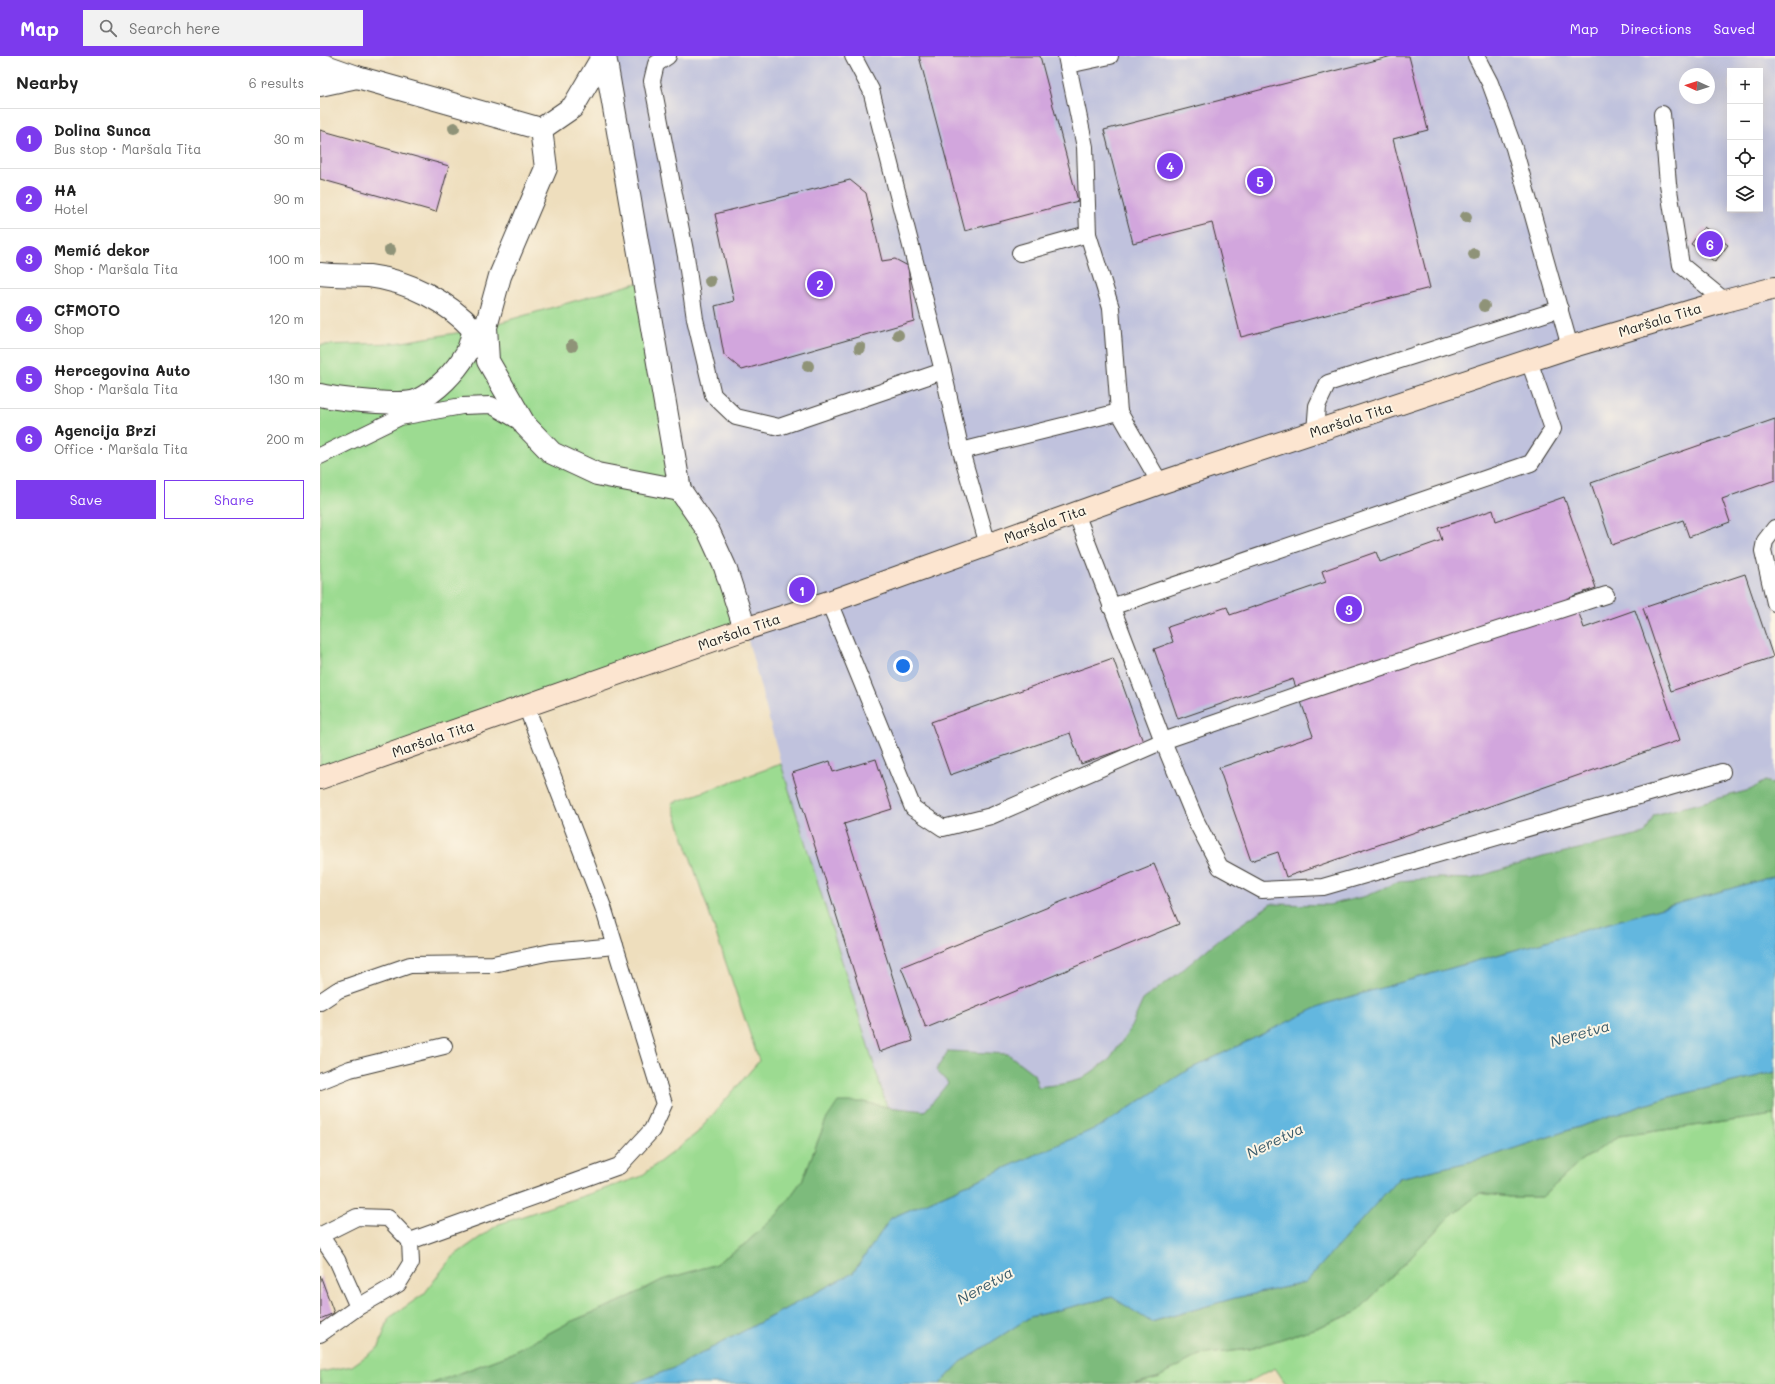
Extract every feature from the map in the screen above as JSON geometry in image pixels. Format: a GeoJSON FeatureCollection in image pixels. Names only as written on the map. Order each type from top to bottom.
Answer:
{"type":"FeatureCollection","features":[{"type":"Feature","properties":{"kind":"street"},"geometry":{"type":"LineString","coordinates":[[339,56],[357,77]]}},
{"type":"Feature","properties":{"kind":"street"},"geometry":{"type":"LineString","coordinates":[[541,129],[573,106],[604,56]]}},
{"type":"Feature","properties":{"kind":"street"},"geometry":{"type":"LineString","coordinates":[[604,56],[680,490],[709,532],[725,567],[745,629]]}},
{"type":"Feature","properties":{"kind":"street"},"geometry":{"type":"LineString","coordinates":[[320,64],[357,77],[541,129]]}},
{"type":"Feature","properties":{"kind":"street"},"geometry":{"type":"LineString","coordinates":[[320,85],[357,77]]}},
{"type":"Feature","properties":{"kind":"street"},"geometry":{"type":"LineString","coordinates":[[320,395],[396,403],[417,401],[442,384],[466,353],[480,328],[500,276],[546,168],[541,129]]}},
{"type":"Feature","properties":{"kind":"street"},"geometry":{"type":"LineString","coordinates":[[320,274],[369,276],[400,283],[439,300],[463,319],[480,328],[488,360],[525,425],[552,452],[597,474],[680,490]]}},
{"type":"Feature","properties":{"kind":"street","name":"Maršala Tita"},"geometry":{"type":"LineString","coordinates":[[320,778],[745,629],[829,602],[1160,482],[1570,347],[1725,301],[1775,288]]}},
{"type":"Feature","properties":{"kind":"lane"},"geometry":{"type":"LineString","coordinates":[[668,56],[656,64],[652,81],[686,256],[695,319],[713,395],[736,417],[779,427],[943,371]]}},
{"type":"Feature","properties":{"kind":"lane"},"geometry":{"type":"LineString","coordinates":[[853,56],[871,90],[943,371],[961,451],[988,545]]}},
{"type":"Feature","properties":{"kind":"lane"},"geometry":{"type":"LineString","coordinates":[[1110,56],[1067,60],[1085,147],[1088,234],[1111,308],[1119,412],[1160,482]]}},
{"type":"Feature","properties":{"kind":"lane"},"geometry":{"type":"LineString","coordinates":[[1476,56],[1490,83],[1514,148],[1570,347]]}},
{"type":"Feature","properties":{"kind":"lane"},"geometry":{"type":"LineString","coordinates":[[1662,114],[1668,184],[1681,265],[1725,301]]}},
{"type":"Feature","properties":{"kind":"lane"},"geometry":{"type":"LineString","coordinates":[[1020,253],[1088,234]]}},
{"type":"Feature","properties":{"kind":"lane"},"geometry":{"type":"LineString","coordinates":[[1315,432],[1317,406],[1328,383],[1560,309]]}},
{"type":"Feature","properties":{"kind":"lane"},"geometry":{"type":"LineString","coordinates":[[1111,607],[1531,463],[1553,429],[1529,361]]}},
{"type":"Feature","properties":{"kind":"lane"},"geometry":{"type":"LineString","coordinates":[[400,417],[417,401]]}},
{"type":"Feature","properties":{"kind":"lane"},"geometry":{"type":"LineString","coordinates":[[320,456],[400,417],[462,406],[491,405],[525,425]]}},
{"type":"Feature","properties":{"kind":"lane"},"geometry":{"type":"LineString","coordinates":[[961,451],[1119,412]]}},
{"type":"Feature","properties":{"kind":"lane"},"geometry":{"type":"LineString","coordinates":[[1076,513],[1162,742],[1196,821],[1220,867],[1262,890],[1323,887],[1722,772]]}},
{"type":"Feature","properties":{"kind":"lane"},"geometry":{"type":"LineString","coordinates":[[1775,528],[1765,541],[1763,551],[1775,603]]}},
{"type":"Feature","properties":{"kind":"lane"},"geometry":{"type":"LineString","coordinates":[[829,602],[913,808],[943,828],[991,816],[1162,742],[1323,686],[1606,594]]}},
{"type":"Feature","properties":{"kind":"lane"},"geometry":{"type":"LineString","coordinates":[[410,1241],[620,1166],[652,1130],[664,1104],[603,907],[526,706]]}},
{"type":"Feature","properties":{"kind":"lane"},"geometry":{"type":"LineString","coordinates":[[320,1002],[338,990],[410,965],[493,964],[551,952],[615,946]]}},
{"type":"Feature","properties":{"kind":"lane"},"geometry":{"type":"LineString","coordinates":[[320,1081],[350,1070],[444,1046]]}},
{"type":"Feature","properties":{"kind":"lane"},"geometry":{"type":"LineString","coordinates":[[320,1334],[358,1307],[398,1284],[411,1263],[410,1241],[388,1218],[357,1216],[321,1235],[337,1260],[358,1307]]}},
{"type":"Feature","properties":{"kind":"shaded area"},"geometry":{"type":"Polygon","coordinates":[[[605,56],[1775,56],[1775,784],[1765,781],[1750,790],[1654,815],[1645,834],[1543,857],[1471,879],[1438,878],[1399,881],[1366,896],[1329,905],[1271,904],[1218,940],[1179,973],[1143,1000],[1129,1031],[1110,1059],[1082,1079],[1063,1084],[1038,1087],[948,1083],[925,1112],[887,1107],[781,764],[745,629],[680,490],[605,56]]]}},
{"type":"Feature","properties":{"kind":"green space"},"geometry":{"type":"Polygon","coordinates":[[[644,281],[675,457],[745,629],[320,778],[320,345],[396,343],[474,330],[644,281]]]}},
{"type":"Feature","properties":{"kind":"green space"},"geometry":{"type":"Polygon","coordinates":[[[781,764],[887,1107],[863,1102],[826,1120],[803,1179],[777,1215],[745,1244],[714,1265],[662,1280],[621,1301],[570,1322],[508,1355],[431,1384],[320,1384],[320,1372],[352,1366],[379,1347],[389,1318],[424,1294],[452,1257],[499,1224],[640,1177],[697,1133],[759,1061],[672,803],[781,764]]]}},
{"type":"Feature","properties":{"kind":"green space"},"geometry":{"type":"Polygon","coordinates":[[[1765,781],[1775,784],[1775,876],[1325,1004],[1186,1071],[1103,1125],[891,1218],[853,1273],[674,1368],[631,1384],[431,1384],[508,1355],[570,1322],[621,1301],[662,1280],[714,1265],[745,1244],[777,1215],[803,1179],[826,1120],[838,1102],[863,1102],[887,1107],[925,1111],[948,1083],[936,1070],[948,1051],[1008,1054],[1034,1074],[1038,1087],[1063,1084],[1082,1079],[1110,1059],[1129,1031],[1143,1000],[1179,973],[1218,940],[1271,904],[1329,905],[1366,896],[1399,881],[1438,878],[1471,879],[1543,857],[1645,834],[1654,815],[1750,790],[1765,781]]]}},
{"type":"Feature","properties":{"kind":"green space"},"geometry":{"type":"Polygon","coordinates":[[[1775,1072],[1775,1115],[1619,1136],[1580,1162],[1542,1197],[1509,1197],[1480,1193],[1446,1220],[1357,1312],[1316,1328],[1250,1349],[1199,1355],[1159,1377],[1135,1384],[940,1384],[961,1362],[1030,1317],[1112,1297],[1152,1322],[1235,1298],[1305,1283],[1399,1178],[1482,1159],[1666,1098],[1775,1072]]]}},
{"type":"Feature","properties":{"kind":"green space"},"geometry":{"type":"Polygon","coordinates":[[[1775,1115],[1775,1384],[1286,1384],[1275,1368],[1244,1384],[1135,1384],[1159,1377],[1199,1355],[1250,1349],[1316,1328],[1357,1312],[1446,1220],[1480,1193],[1509,1197],[1542,1197],[1580,1162],[1619,1136],[1775,1115]]]}},
{"type":"Feature","properties":{"kind":"water","name":"Neretva"},"geometry":{"type":"Polygon","coordinates":[[[1775,876],[1775,1072],[1666,1098],[1482,1159],[1399,1178],[1305,1283],[1235,1298],[1151,1322],[1112,1297],[1030,1317],[961,1362],[940,1384],[631,1384],[674,1368],[853,1273],[891,1218],[1103,1125],[1186,1071],[1325,1004],[1775,876]]]}},
{"type":"Feature","properties":{"kind":"building"},"geometry":{"type":"Polygon","coordinates":[[[919,56],[1040,56],[1078,201],[965,231],[919,56]]]}},
{"type":"Feature","properties":{"kind":"building"},"geometry":{"type":"Polygon","coordinates":[[[1392,56],[1409,56],[1428,130],[1393,139],[1430,288],[1241,337],[1212,223],[1133,243],[1104,130],[1392,56]]]}},
{"type":"Feature","properties":{"kind":"building"},"geometry":{"type":"Polygon","coordinates":[[[320,130],[449,166],[436,212],[320,179],[320,130]]]}},
{"type":"Feature","properties":{"kind":"building"},"geometry":{"type":"Polygon","coordinates":[[[850,180],[866,193],[882,261],[895,259],[908,266],[914,321],[742,370],[724,355],[715,306],[734,301],[715,214],[850,180]]]}},
{"type":"Feature","properties":{"kind":"building"},"geometry":{"type":"Polygon","coordinates":[[[1704,227],[1728,245],[1715,262],[1691,244],[1704,227]]]}},
{"type":"Feature","properties":{"kind":"building"},"geometry":{"type":"Polygon","coordinates":[[[1775,419],[1775,480],[1722,499],[1730,522],[1689,537],[1683,520],[1612,545],[1591,483],[1775,419]]]}},
{"type":"Feature","properties":{"kind":"building"},"geometry":{"type":"Polygon","coordinates":[[[1564,497],[1596,588],[1573,596],[1584,628],[1635,610],[1680,740],[1286,877],[1278,852],[1251,861],[1219,768],[1313,736],[1293,679],[1178,719],[1154,649],[1173,642],[1168,627],[1227,607],[1230,615],[1326,582],[1322,571],[1376,552],[1380,562],[1442,540],[1438,528],[1493,510],[1496,521],[1564,497]]]}},
{"type":"Feature","properties":{"kind":"building"},"geometry":{"type":"Polygon","coordinates":[[[1745,574],[1773,657],[1671,691],[1643,608],[1745,574]]]}},
{"type":"Feature","properties":{"kind":"building"},"geometry":{"type":"Polygon","coordinates":[[[1113,658],[1143,742],[1081,764],[1070,733],[950,775],[931,722],[1113,658]]]}},
{"type":"Feature","properties":{"kind":"building"},"geometry":{"type":"Polygon","coordinates":[[[876,759],[892,809],[844,824],[913,1041],[879,1052],[792,773],[830,761],[833,772],[876,759]]]}},
{"type":"Feature","properties":{"kind":"building"},"geometry":{"type":"Polygon","coordinates":[[[1154,864],[1179,924],[926,1028],[901,967],[1154,864]]]}},
{"type":"Feature","properties":{"kind":"building"},"geometry":{"type":"Polygon","coordinates":[[[320,1275],[334,1313],[320,1319],[320,1275]]]}},
{"type":"Feature","properties":{"kind":"place","name":"CFMOTO"},"geometry":{"type":"Point","coordinates":[1170,166]}},
{"type":"Feature","properties":{"kind":"place","name":"Hercegovina Auto"},"geometry":{"type":"Point","coordinates":[1260,181]}},
{"type":"Feature","properties":{"kind":"place","name":"Agencija Brzi"},"geometry":{"type":"Point","coordinates":[1710,244]}},
{"type":"Feature","properties":{"kind":"place","name":"HA"},"geometry":{"type":"Point","coordinates":[820,284]}},
{"type":"Feature","properties":{"kind":"place","name":"Dolina Sunca"},"geometry":{"type":"Point","coordinates":[802,590]}},
{"type":"Feature","properties":{"kind":"place","name":"Memić dekor"},"geometry":{"type":"Point","coordinates":[1349,609]}}]}
